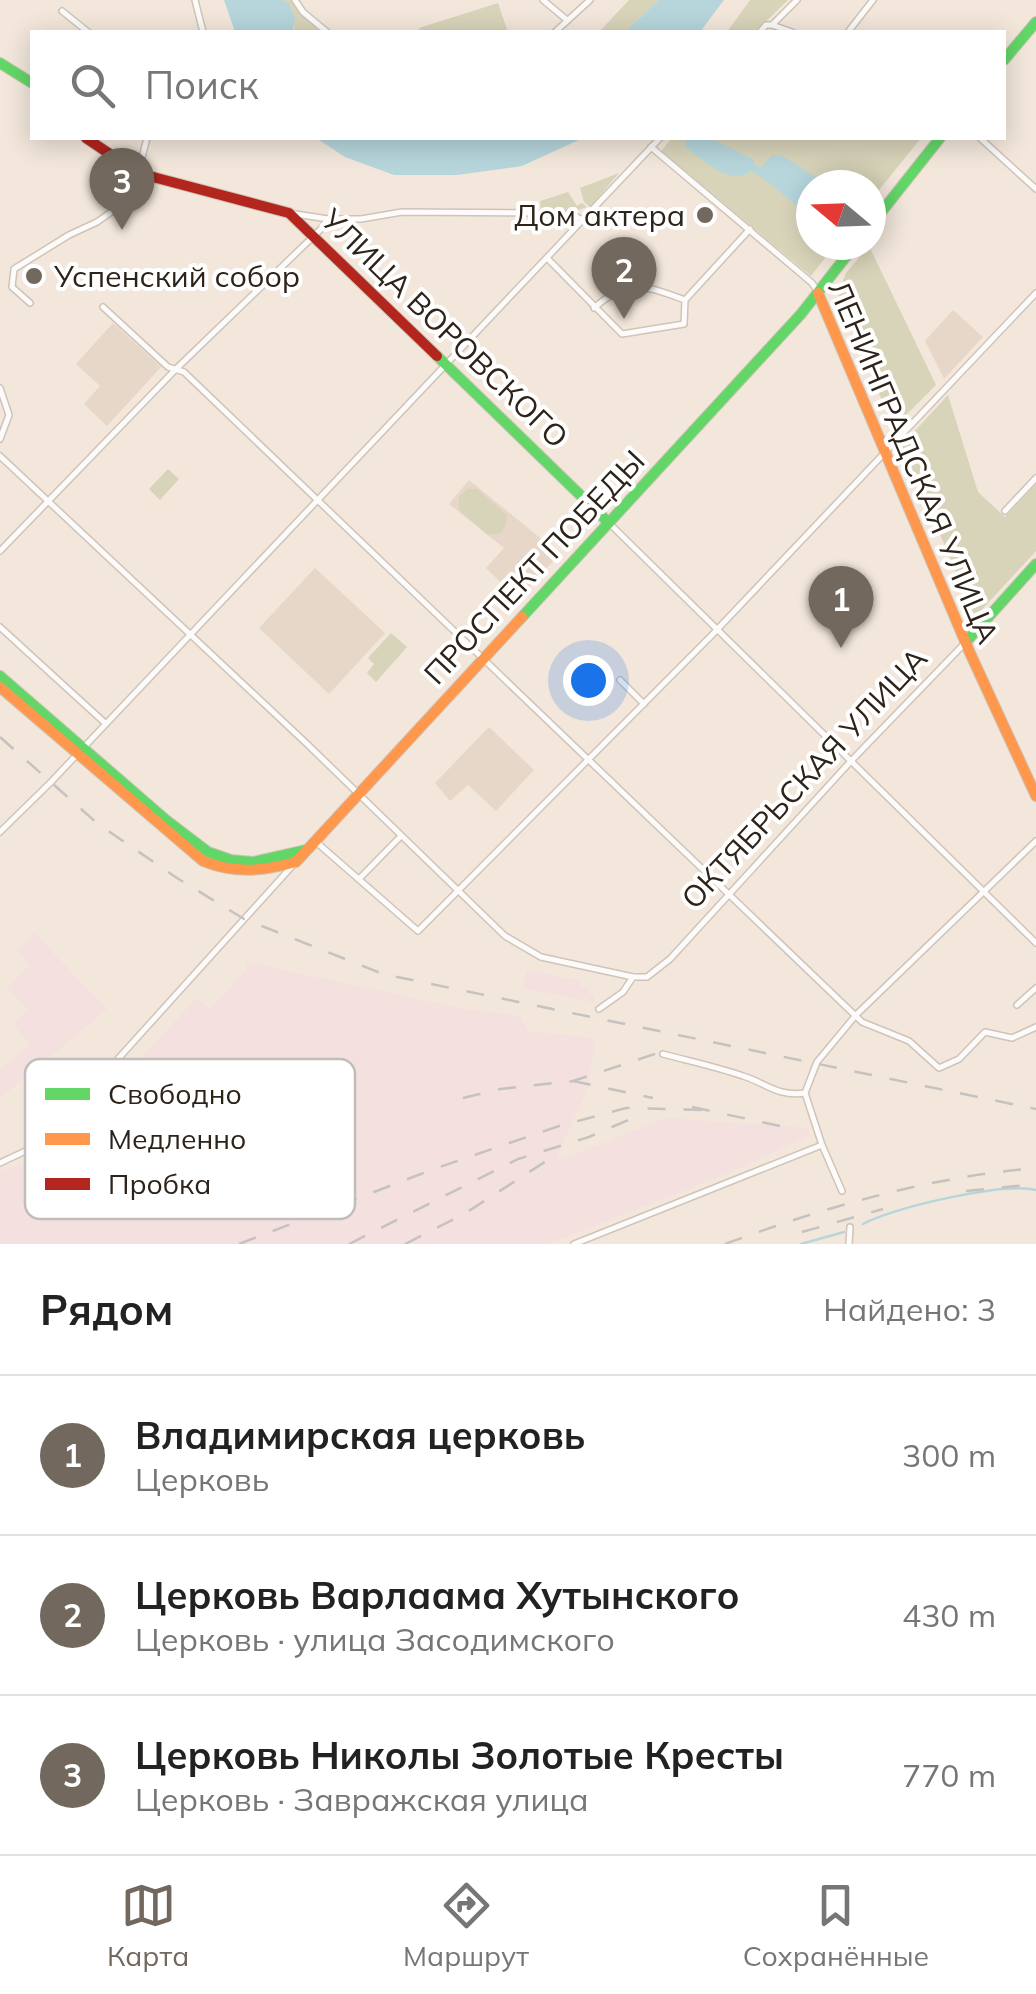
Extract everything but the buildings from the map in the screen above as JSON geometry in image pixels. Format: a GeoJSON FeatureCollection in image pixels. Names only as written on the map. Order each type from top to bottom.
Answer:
{"type":"FeatureCollection","features":[{"type":"Feature","properties":{"kind":"main road"},"geometry":{"type":"LineString","coordinates":[[1006,58],[1036,25]]}},
{"type":"Feature","properties":{"kind":"main road"},"geometry":{"type":"LineString","coordinates":[[0,63],[30,82]]}},
{"type":"Feature","properties":{"kind":"main road"},"geometry":{"type":"LineString","coordinates":[[89,140],[138,173],[289,213]]}},
{"type":"Feature","properties":{"kind":"main road"},"geometry":{"type":"LineString","coordinates":[[886,206],[938,140]]}},
{"type":"Feature","properties":{"kind":"main road","name":"УЛИЦА ВОРОВСКОГО"},"geometry":{"type":"LineString","coordinates":[[289,213],[609,523]]}},
{"type":"Feature","properties":{"kind":"main road","name":"ПРОСПЕКТ ПОБЕДЫ"},"geometry":{"type":"LineString","coordinates":[[296,862],[609,523],[843,260]]}},
{"type":"Feature","properties":{"kind":"main road","name":"ЛЕНИНГРАДСКАЯ УЛИЦА"},"geometry":{"type":"LineString","coordinates":[[818,292],[966,642],[1036,796]]}},
{"type":"Feature","properties":{"kind":"main road","name":"ОКТЯБРЬСКАЯ УЛИЦА"},"geometry":{"type":"LineString","coordinates":[[966,642],[1036,564]]}},
{"type":"Feature","properties":{"kind":"main road"},"geometry":{"type":"LineString","coordinates":[[0,676],[182,846],[210,864],[244,872],[296,862]]}},
{"type":"Feature","properties":{"kind":"main road"},"geometry":{"type":"LineString","coordinates":[[0,687],[212,854],[253,862],[311,845]]}},
{"type":"Feature","properties":{"kind":"street"},"geometry":{"type":"LineString","coordinates":[[196,0],[203,30]]}},
{"type":"Feature","properties":{"kind":"street"},"geometry":{"type":"LineString","coordinates":[[295,0],[325,30]]}},
{"type":"Feature","properties":{"kind":"street"},"geometry":{"type":"LineString","coordinates":[[544,0],[566,20]]}},
{"type":"Feature","properties":{"kind":"street"},"geometry":{"type":"LineString","coordinates":[[556,30],[590,0]]}},
{"type":"Feature","properties":{"kind":"street"},"geometry":{"type":"LineString","coordinates":[[772,25],[797,0]]}},
{"type":"Feature","properties":{"kind":"street"},"geometry":{"type":"LineString","coordinates":[[850,30],[873,0]]}},
{"type":"Feature","properties":{"kind":"street"},"geometry":{"type":"LineString","coordinates":[[62,11],[86,30]]}},
{"type":"Feature","properties":{"kind":"street"},"geometry":{"type":"LineString","coordinates":[[762,30],[766,25],[786,30]]}},
{"type":"Feature","properties":{"kind":"street"},"geometry":{"type":"LineString","coordinates":[[30,303],[12,286],[14,269],[118,208],[138,173],[147,140]]}},
{"type":"Feature","properties":{"kind":"street"},"geometry":{"type":"LineString","coordinates":[[0,832],[658,140]]}},
{"type":"Feature","properties":{"kind":"street"},"geometry":{"type":"LineString","coordinates":[[982,140],[1036,189]]}},
{"type":"Feature","properties":{"kind":"street","name":"ЛЕНИНГРАДСКАЯ УЛИЦА"},"geometry":{"type":"LineString","coordinates":[[651,147],[818,292]]}},
{"type":"Feature","properties":{"kind":"street"},"geometry":{"type":"LineString","coordinates":[[289,213],[361,219],[402,212],[548,213],[583,220]]}},
{"type":"Feature","properties":{"kind":"street"},"geometry":{"type":"LineString","coordinates":[[0,550],[176,368],[328,219]]}},
{"type":"Feature","properties":{"kind":"street"},"geometry":{"type":"LineString","coordinates":[[546,258],[622,334],[684,324],[685,300],[750,229]]}},
{"type":"Feature","properties":{"kind":"street"},"geometry":{"type":"LineString","coordinates":[[594,308],[614,291],[641,286],[685,300]]}},
{"type":"Feature","properties":{"kind":"street"},"geometry":{"type":"LineString","coordinates":[[311,845],[359,880],[418,932],[718,629],[1036,294]]}},
{"type":"Feature","properties":{"kind":"street"},"geometry":{"type":"LineString","coordinates":[[103,307],[168,366],[184,372],[866,1025],[909,1041],[940,1068],[960,1060],[985,1032],[1012,1038],[1036,1027]]}},
{"type":"Feature","properties":{"kind":"street"},"geometry":{"type":"LineString","coordinates":[[0,388],[9,415],[0,439]]}},
{"type":"Feature","properties":{"kind":"street"},"geometry":{"type":"LineString","coordinates":[[1,456],[504,936],[528,952],[633,976]]}},
{"type":"Feature","properties":{"kind":"street"},"geometry":{"type":"LineString","coordinates":[[1005,511],[1036,478]]}},
{"type":"Feature","properties":{"kind":"street","name":"УЛИЦА ВОРОВСКОГО"},"geometry":{"type":"LineString","coordinates":[[609,523],[1036,943]]}},
{"type":"Feature","properties":{"kind":"street"},"geometry":{"type":"LineString","coordinates":[[0,627],[105,722]]}},
{"type":"Feature","properties":{"kind":"street","name":"ОКТЯБРЬСКАЯ УЛИЦА"},"geometry":{"type":"LineString","coordinates":[[599,1009],[623,992],[633,976],[647,977],[670,958],[850,761],[966,642]]}},
{"type":"Feature","properties":{"kind":"street"},"geometry":{"type":"LineString","coordinates":[[620,680],[644,704]]}},
{"type":"Feature","properties":{"kind":"street"},"geometry":{"type":"LineString","coordinates":[[359,880],[401,836]]}},
{"type":"Feature","properties":{"kind":"street"},"geometry":{"type":"LineString","coordinates":[[842,1190],[805,1093],[817,1062],[856,1015],[1036,841]]}},
{"type":"Feature","properties":{"kind":"street","name":"ПРОСПЕКТ ПОБЕДЫ"},"geometry":{"type":"LineString","coordinates":[[118,1059],[296,862]]}},
{"type":"Feature","properties":{"kind":"street"},"geometry":{"type":"LineString","coordinates":[[1017,1005],[1036,988]]}},
{"type":"Feature","properties":{"kind":"street"},"geometry":{"type":"LineString","coordinates":[[662,1054],[740,1074],[762,1087],[805,1093]]}},
{"type":"Feature","properties":{"kind":"street"},"geometry":{"type":"LineString","coordinates":[[574,1244],[822,1145]]}},
{"type":"Feature","properties":{"kind":"street","name":"ПРОСПЕКТ ПОБЕДЫ"},"geometry":{"type":"LineString","coordinates":[[0,1163],[25,1150]]}},
{"type":"Feature","properties":{"kind":"street"},"geometry":{"type":"LineString","coordinates":[[849,1244],[850,1228]]}},
{"type":"Feature","properties":{"kind":"shaded area"},"geometry":{"type":"Polygon","coordinates":[[[282,0],[293,0],[321,30],[295,30],[282,0]]]}},
{"type":"Feature","properties":{"kind":"shaded area"},"geometry":{"type":"Polygon","coordinates":[[[629,0],[659,0],[627,30],[601,30],[629,0]]]}},
{"type":"Feature","properties":{"kind":"shaded area"},"geometry":{"type":"Polygon","coordinates":[[[750,0],[788,0],[757,30],[728,30],[750,0]]]}},
{"type":"Feature","properties":{"kind":"shaded area"},"geometry":{"type":"Polygon","coordinates":[[[498,3],[507,30],[420,30],[498,3]]]}},
{"type":"Feature","properties":{"kind":"shaded area"},"geometry":{"type":"Polygon","coordinates":[[[670,140],[919,140],[886,181],[886,170],[796,170],[796,260],[823,260],[811,276],[661,151],[670,140]]]}},
{"type":"Feature","properties":{"kind":"shaded area"},"geometry":{"type":"Polygon","coordinates":[[[619,173],[590,207],[584,202],[580,188],[619,173]]]}},
{"type":"Feature","properties":{"kind":"shaded area"},"geometry":{"type":"Polygon","coordinates":[[[568,192],[577,206],[582,203],[587,207],[575,211],[541,210],[540,201],[568,192]]]}},
{"type":"Feature","properties":{"kind":"shaded area"},"geometry":{"type":"Polygon","coordinates":[[[857,260],[876,260],[936,385],[897,424],[892,425],[838,294],[846,273],[857,260]]]}},
{"type":"Feature","properties":{"kind":"shaded area"},"geometry":{"type":"Polygon","coordinates":[[[953,310],[983,337],[944,379],[925,341],[953,310]]]}},
{"type":"Feature","properties":{"kind":"shaded area"},"geometry":{"type":"Polygon","coordinates":[[[113,323],[161,367],[107,426],[84,404],[100,386],[76,364],[113,323]]]}},
{"type":"Feature","properties":{"kind":"shaded area"},"geometry":{"type":"Polygon","coordinates":[[[948,395],[978,492],[1005,517],[1036,484],[1036,551],[975,617],[902,445],[948,395]]]}},
{"type":"Feature","properties":{"kind":"shaded area"},"geometry":{"type":"Polygon","coordinates":[[[168,469],[179,479],[160,500],[149,489],[168,469]]]}},
{"type":"Feature","properties":{"kind":"shaded area"},"geometry":{"type":"Polygon","coordinates":[[[469,480],[560,554],[518,599],[486,568],[504,548],[449,504],[469,480]]]}},
{"type":"Feature","properties":{"kind":"shaded area"},"geometry":{"type":"Polygon","coordinates":[[[468,489],[477,489],[507,515],[501,533],[488,535],[459,510],[459,497],[468,489]]]}},
{"type":"Feature","properties":{"kind":"shaded area"},"geometry":{"type":"Polygon","coordinates":[[[315,568],[385,633],[329,694],[259,628],[315,568]]]}},
{"type":"Feature","properties":{"kind":"shaded area"},"geometry":{"type":"Polygon","coordinates":[[[391,633],[407,647],[376,682],[367,673],[374,664],[368,658],[391,633]]]}},
{"type":"Feature","properties":{"kind":"shaded area"},"geometry":{"type":"Polygon","coordinates":[[[489,727],[534,770],[496,811],[468,785],[450,801],[435,783],[489,727]]]}},
{"type":"Feature","properties":{"kind":"shaded area"},"geometry":{"type":"Polygon","coordinates":[[[34,933],[107,1009],[47,1059],[25,1059],[25,1077],[0,1098],[0,1070],[30,1044],[13,1024],[28,1009],[7,987],[30,966],[18,951],[34,933]]]}},
{"type":"Feature","properties":{"kind":"shaded area"},"geometry":{"type":"Polygon","coordinates":[[[247,962],[465,1009],[520,1016],[528,1031],[595,1038],[589,1085],[555,1162],[666,1118],[808,1128],[811,1135],[728,1173],[549,1244],[0,1244],[0,1172],[25,1161],[25,1219],[355,1219],[355,1059],[139,1059],[197,998],[210,1009],[246,971],[247,962]]]}},
{"type":"Feature","properties":{"kind":"shaded area"},"geometry":{"type":"Polygon","coordinates":[[[526,970],[579,980],[579,986],[590,988],[589,994],[595,996],[593,1002],[523,988],[526,970]]]}},
{"type":"Feature","properties":{"kind":"water"},"geometry":{"type":"Polygon","coordinates":[[[224,0],[282,0],[288,2],[295,17],[294,30],[234,30],[224,0]]]}},
{"type":"Feature","properties":{"kind":"water"},"geometry":{"type":"Polygon","coordinates":[[[659,0],[724,0],[702,30],[627,30],[659,0]]]}},
{"type":"Feature","properties":{"kind":"water"},"geometry":{"type":"Polygon","coordinates":[[[319,140],[579,140],[522,166],[457,175],[394,175],[345,157],[319,140]]]}},
{"type":"Feature","properties":{"kind":"water"},"geometry":{"type":"Polygon","coordinates":[[[687,140],[715,140],[752,159],[760,168],[772,155],[781,155],[804,170],[796,170],[796,204],[751,171],[735,176],[717,170],[685,147],[687,140]]]}},
{"type":"Feature","properties":{"kind":"waterway"},"geometry":{"type":"LineString","coordinates":[[863,1224],[949,1198],[1021,1188],[1036,1190]]}},
{"type":"Feature","properties":{"kind":"waterway"},"geometry":{"type":"LineString","coordinates":[[801,1244],[844,1232]]}},
{"type":"Feature","properties":{"kind":"railway"},"geometry":{"type":"LineString","coordinates":[[0,737],[98,824],[177,878],[244,919],[383,974],[1036,1109]]}},
{"type":"Feature","properties":{"kind":"railway"},"geometry":{"type":"LineString","coordinates":[[463,1098],[500,1089],[573,1081],[664,1051]]}},
{"type":"Feature","properties":{"kind":"railway"},"geometry":{"type":"LineString","coordinates":[[573,1081],[653,1098]]}},
{"type":"Feature","properties":{"kind":"railway"},"geometry":{"type":"LineString","coordinates":[[692,1107],[780,1126]]}},
{"type":"Feature","properties":{"kind":"railway"},"geometry":{"type":"LineString","coordinates":[[355,1199],[559,1126],[626,1108],[705,1110]]}},
{"type":"Feature","properties":{"kind":"railway"},"geometry":{"type":"LineString","coordinates":[[349,1244],[518,1159],[589,1137],[635,1117]]}},
{"type":"Feature","properties":{"kind":"railway"},"geometry":{"type":"LineString","coordinates":[[405,1244],[464,1214],[551,1158]]}},
{"type":"Feature","properties":{"kind":"railway"},"geometry":{"type":"LineString","coordinates":[[725,1244],[917,1186],[1036,1168]]}},
{"type":"Feature","properties":{"kind":"railway"},"geometry":{"type":"LineString","coordinates":[[966,1191],[1036,1184]]}},
{"type":"Feature","properties":{"kind":"railway"},"geometry":{"type":"LineString","coordinates":[[802,1232],[883,1209]]}},
{"type":"Feature","properties":{"kind":"railway"},"geometry":{"type":"LineString","coordinates":[[239,1244],[304,1219]]}},
{"type":"Feature","properties":{"kind":"traffic: fast"},"geometry":{"type":"LineString","coordinates":[[1006,58],[1036,22]]}},
{"type":"Feature","properties":{"kind":"traffic: fast"},"geometry":{"type":"LineString","coordinates":[[0,63],[30,82]]}},
{"type":"Feature","properties":{"kind":"traffic: fast"},"geometry":{"type":"LineString","coordinates":[[886,206],[938,140]]}},
{"type":"Feature","properties":{"kind":"traffic: fast"},"geometry":{"type":"LineString","coordinates":[[522,617],[801,314],[843,260]]}},
{"type":"Feature","properties":{"kind":"traffic: fast"},"geometry":{"type":"LineString","coordinates":[[437,356],[609,523]]}},
{"type":"Feature","properties":{"kind":"traffic: fast"},"geometry":{"type":"LineString","coordinates":[[966,642],[1036,564]]}},
{"type":"Feature","properties":{"kind":"traffic: fast"},"geometry":{"type":"LineString","coordinates":[[0,676],[208,852],[253,862],[306,850]]}},
{"type":"Feature","properties":{"kind":"traffic: slow"},"geometry":{"type":"LineString","coordinates":[[818,293],[970,653],[1036,796]]}},
{"type":"Feature","properties":{"kind":"traffic: slow"},"geometry":{"type":"LineString","coordinates":[[0,687],[203,861],[226,868],[261,869],[296,862],[522,617]]}},
{"type":"Feature","properties":{"kind":"traffic: jam"},"geometry":{"type":"LineString","coordinates":[[89,140],[138,173],[289,213],[437,356]]}},
{"type":"Feature","properties":{"kind":"place","name":"Дом актера"},"geometry":{"type":"Point","coordinates":[705,215]}},
{"type":"Feature","properties":{"kind":"place","name":"Церковь Николы Золотые Кресты"},"geometry":{"type":"Point","coordinates":[122,230]}},
{"type":"Feature","properties":{"kind":"place","name":"Успенский собор"},"geometry":{"type":"Point","coordinates":[34,276]}},
{"type":"Feature","properties":{"kind":"place","name":"Церковь Варлаама Хутынского"},"geometry":{"type":"Point","coordinates":[624,319]}},
{"type":"Feature","properties":{"kind":"place","name":"Владимирская церковь"},"geometry":{"type":"Point","coordinates":[841,648]}}]}
